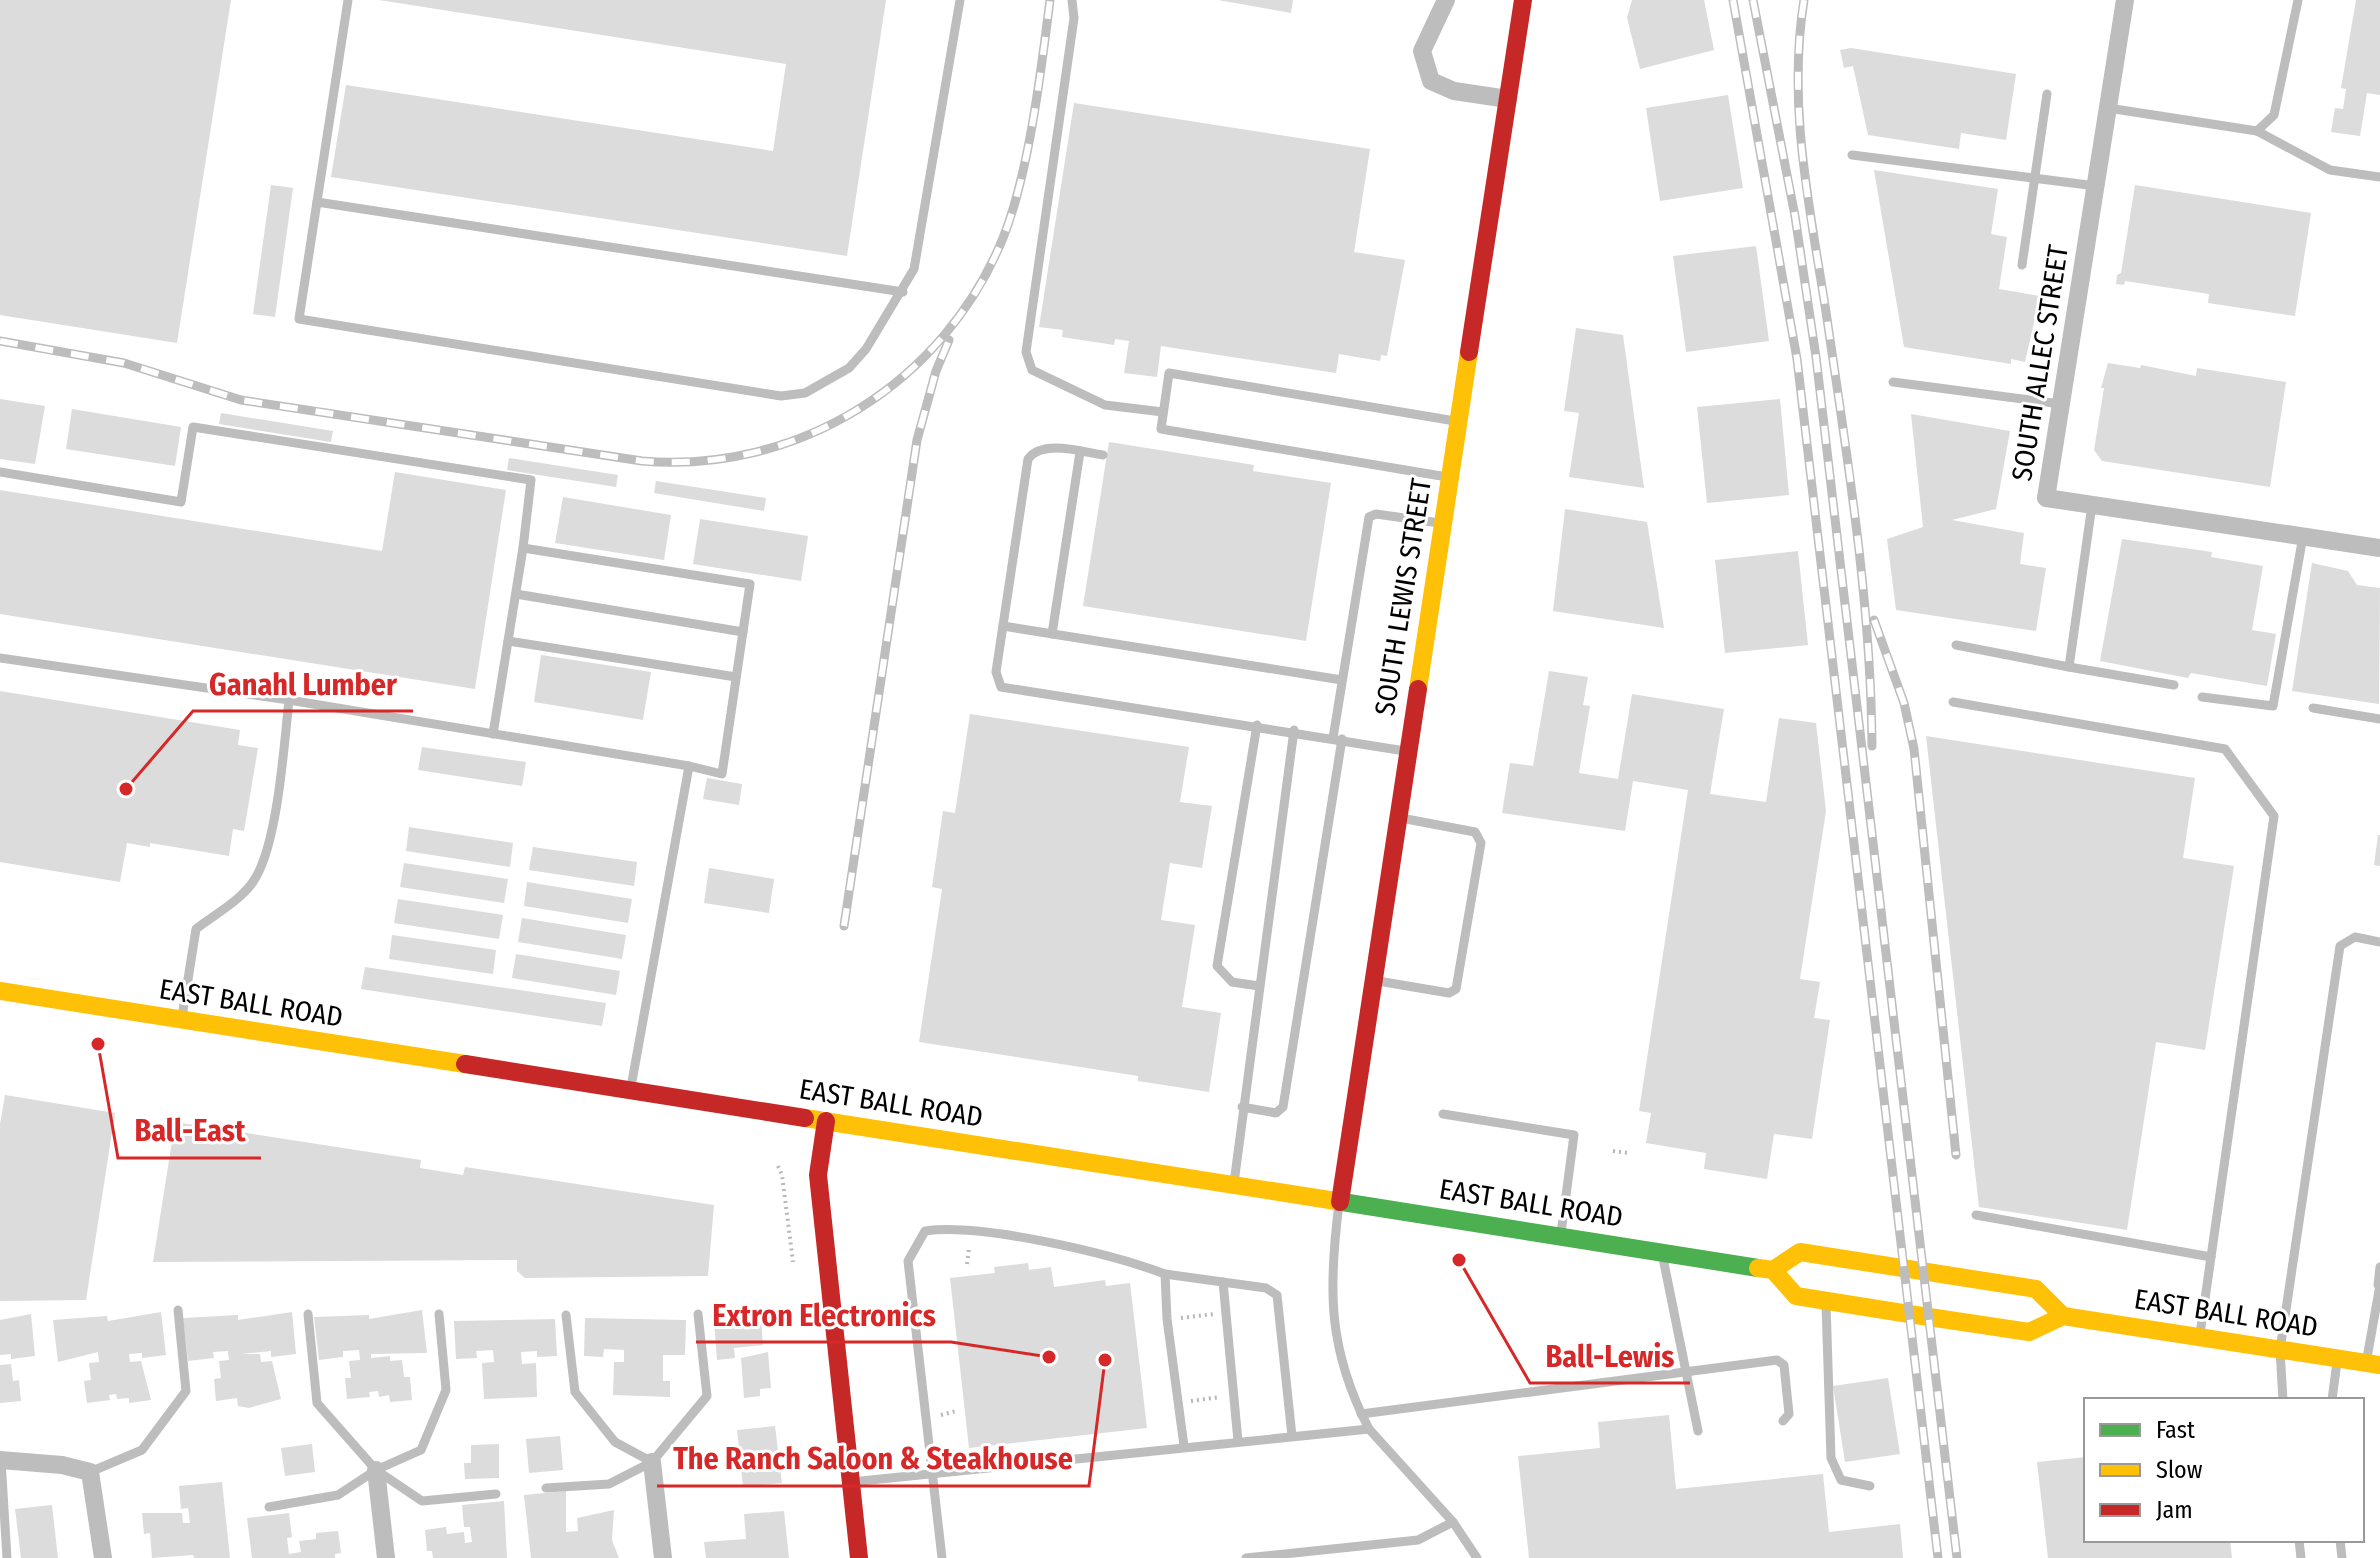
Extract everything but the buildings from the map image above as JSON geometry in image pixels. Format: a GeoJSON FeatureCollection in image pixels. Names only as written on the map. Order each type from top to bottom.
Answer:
{"type":"FeatureCollection","features":[{"type":"Feature","properties":{"kind":"main road","name":"SOUTH LEWIS STREET"},"geometry":{"type":"LineString","coordinates":[[1340,1202],[1523,0]]}},
{"type":"Feature","properties":{"kind":"main road","name":"EAST BALL ROAD"},"geometry":{"type":"LineString","coordinates":[[0,991],[1773,1270]]}},
{"type":"Feature","properties":{"kind":"main road"},"geometry":{"type":"LineString","coordinates":[[826,1121],[818,1175],[859,1558]]}},
{"type":"Feature","properties":{"kind":"main road"},"geometry":{"type":"LineString","coordinates":[[1800,1252],[2036,1289],[2063,1316],[2029,1332],[1826,1301],[1796,1296],[1773,1270],[1800,1252]]}},
{"type":"Feature","properties":{"kind":"main road","name":"EAST BALL ROAD"},"geometry":{"type":"LineString","coordinates":[[2063,1316],[2373,1364]]}},
{"type":"Feature","properties":{"kind":"street"},"geometry":{"type":"LineString","coordinates":[[1446,0],[1422,51],[1431,81],[1454,91],[1508,99]]}},
{"type":"Feature","properties":{"kind":"street","name":"SOUTH ALLEC STREET"},"geometry":{"type":"LineString","coordinates":[[2125,0],[2046,498],[2380,548]]}},
{"type":"Feature","properties":{"kind":"street"},"geometry":{"type":"LineString","coordinates":[[0,1460],[62,1465],[90,1472],[103,1558]]}},
{"type":"Feature","properties":{"kind":"street"},"geometry":{"type":"LineString","coordinates":[[652,1462],[663,1558]]}},
{"type":"Feature","properties":{"kind":"street"},"geometry":{"type":"LineString","coordinates":[[376,1470],[386,1558]]}},
{"type":"Feature","properties":{"kind":"lane"},"geometry":{"type":"LineString","coordinates":[[348,0],[299,319],[781,396],[805,393],[849,368],[866,349],[903,292],[919,248],[960,0]]}},
{"type":"Feature","properties":{"kind":"lane"},"geometry":{"type":"LineString","coordinates":[[1072,0],[1074,18],[1026,352],[1032,370],[1105,405],[1163,412]]}},
{"type":"Feature","properties":{"kind":"lane"},"geometry":{"type":"LineString","coordinates":[[2257,131],[2274,115],[2298,0]]}},
{"type":"Feature","properties":{"kind":"lane"},"geometry":{"type":"LineString","coordinates":[[2022,265],[2047,94]]}},
{"type":"Feature","properties":{"kind":"lane"},"geometry":{"type":"LineString","coordinates":[[2108,108],[2257,131],[2330,170],[2380,177]]}},
{"type":"Feature","properties":{"kind":"lane"},"geometry":{"type":"LineString","coordinates":[[1852,155],[2096,186]]}},
{"type":"Feature","properties":{"kind":"lane"},"geometry":{"type":"LineString","coordinates":[[317,202],[903,292]]}},
{"type":"Feature","properties":{"kind":"lane"},"geometry":{"type":"LineString","coordinates":[[1450,478],[1161,429],[1169,373],[1459,421]]}},
{"type":"Feature","properties":{"kind":"lane"},"geometry":{"type":"LineString","coordinates":[[1893,382],[2061,404]]}},
{"type":"Feature","properties":{"kind":"lane"},"geometry":{"type":"LineString","coordinates":[[0,472],[181,502],[193,427],[531,480],[493,734]]}},
{"type":"Feature","properties":{"kind":"lane"},"geometry":{"type":"LineString","coordinates":[[1103,455],[1048,448],[1037,450],[1028,459],[996,672],[1001,687],[1294,730],[1408,751]]}},
{"type":"Feature","properties":{"kind":"lane"},"geometry":{"type":"LineString","coordinates":[[1052,634],[1080,452]]}},
{"type":"Feature","properties":{"kind":"lane"},"geometry":{"type":"LineString","coordinates":[[2069,667],[2092,505]]}},
{"type":"Feature","properties":{"kind":"lane"},"geometry":{"type":"LineString","coordinates":[[1242,1107],[1276,1113],[1283,1107],[1337,739],[1342,680],[1369,517],[1376,514],[1443,524]]}},
{"type":"Feature","properties":{"kind":"lane"},"geometry":{"type":"LineString","coordinates":[[2202,697],[2273,706],[2303,536]]}},
{"type":"Feature","properties":{"kind":"lane"},"geometry":{"type":"LineString","coordinates":[[0,658],[289,700],[722,774],[750,584],[523,548]]}},
{"type":"Feature","properties":{"kind":"lane"},"geometry":{"type":"LineString","coordinates":[[516,594],[743,632]]}},
{"type":"Feature","properties":{"kind":"lane"},"geometry":{"type":"LineString","coordinates":[[1003,626],[1342,680]]}},
{"type":"Feature","properties":{"kind":"lane"},"geometry":{"type":"LineString","coordinates":[[508,641],[736,677]]}},
{"type":"Feature","properties":{"kind":"lane"},"geometry":{"type":"LineString","coordinates":[[1956,645],[2174,685]]}},
{"type":"Feature","properties":{"kind":"lane"},"geometry":{"type":"LineString","coordinates":[[181,1020],[196,929],[239,896],[257,877],[269,836],[289,700]]}},
{"type":"Feature","properties":{"kind":"lane"},"geometry":{"type":"LineString","coordinates":[[1953,702],[2225,749],[2274,816],[2200,1337]]}},
{"type":"Feature","properties":{"kind":"lane"},"geometry":{"type":"LineString","coordinates":[[2313,708],[2380,719]]}},
{"type":"Feature","properties":{"kind":"lane"},"geometry":{"type":"LineString","coordinates":[[1257,725],[1217,966],[1232,982],[1259,986]]}},
{"type":"Feature","properties":{"kind":"lane"},"geometry":{"type":"LineString","coordinates":[[1233,1185],[1294,730]]}},
{"type":"Feature","properties":{"kind":"lane"},"geometry":{"type":"LineString","coordinates":[[630,1091],[689,766]]}},
{"type":"Feature","properties":{"kind":"lane"},"geometry":{"type":"LineString","coordinates":[[1372,980],[1449,993],[1460,983],[1479,837],[1475,832],[1398,817]]}},
{"type":"Feature","properties":{"kind":"lane"},"geometry":{"type":"LineString","coordinates":[[2283,1398],[2280,1350],[2340,946],[2355,937],[2380,942]]}},
{"type":"Feature","properties":{"kind":"lane"},"geometry":{"type":"LineString","coordinates":[[1443,1114],[1574,1135],[1560,1236]]}},
{"type":"Feature","properties":{"kind":"lane"},"geometry":{"type":"LineString","coordinates":[[1340,1202],[1331,1298],[1342,1358],[1361,1414],[1369,1429],[1453,1522],[1477,1558]]}},
{"type":"Feature","properties":{"kind":"lane"},"geometry":{"type":"LineString","coordinates":[[1976,1215],[2211,1257]]}},
{"type":"Feature","properties":{"kind":"lane"},"geometry":{"type":"LineString","coordinates":[[942,1558],[908,1261],[925,1231],[949,1227],[975,1231],[1123,1258],[1165,1274],[1266,1288],[1277,1295],[1292,1436]]}},
{"type":"Feature","properties":{"kind":"lane"},"geometry":{"type":"LineString","coordinates":[[1662,1252],[1698,1431]]}},
{"type":"Feature","properties":{"kind":"lane"},"geometry":{"type":"LineString","coordinates":[[2373,1364],[2380,1267]]}},
{"type":"Feature","properties":{"kind":"lane"},"geometry":{"type":"LineString","coordinates":[[1165,1274],[1167,1319],[1184,1446]]}},
{"type":"Feature","properties":{"kind":"lane"},"geometry":{"type":"LineString","coordinates":[[1223,1282],[1238,1441]]}},
{"type":"Feature","properties":{"kind":"lane"},"geometry":{"type":"LineString","coordinates":[[1826,1301],[1831,1458],[1841,1480],[1870,1486]]}},
{"type":"Feature","properties":{"kind":"lane"},"geometry":{"type":"LineString","coordinates":[[90,1472],[142,1450],[186,1391],[178,1310]]}},
{"type":"Feature","properties":{"kind":"lane"},"geometry":{"type":"LineString","coordinates":[[308,1314],[317,1403],[376,1470],[422,1501],[496,1494]]}},
{"type":"Feature","properties":{"kind":"lane"},"geometry":{"type":"LineString","coordinates":[[269,1507],[338,1495],[376,1470],[421,1450],[446,1390],[439,1314]]}},
{"type":"Feature","properties":{"kind":"lane"},"geometry":{"type":"LineString","coordinates":[[546,1488],[609,1484],[652,1462],[707,1396],[698,1314]]}},
{"type":"Feature","properties":{"kind":"lane"},"geometry":{"type":"LineString","coordinates":[[566,1315],[575,1392],[615,1442],[652,1462]]}},
{"type":"Feature","properties":{"kind":"lane"},"geometry":{"type":"LineString","coordinates":[[2332,1398],[2338,1359]]}},
{"type":"Feature","properties":{"kind":"lane"},"geometry":{"type":"LineString","coordinates":[[1361,1414],[1777,1360],[1784,1365],[1789,1414],[1783,1421]]}},
{"type":"Feature","properties":{"kind":"lane"},"geometry":{"type":"LineString","coordinates":[[850,1482],[1369,1429]]}},
{"type":"Feature","properties":{"kind":"lane"},"geometry":{"type":"LineString","coordinates":[[0,1460],[7,1558]]}},
{"type":"Feature","properties":{"kind":"lane"},"geometry":{"type":"LineString","coordinates":[[1246,1558],[1418,1540],[1453,1522]]}},
{"type":"Feature","properties":{"kind":"path"},"geometry":{"type":"LineString","coordinates":[[1613,1151],[1629,1153]]}},
{"type":"Feature","properties":{"kind":"path"},"geometry":{"type":"LineString","coordinates":[[778,1166],[782,1175],[793,1262]]}},
{"type":"Feature","properties":{"kind":"path"},"geometry":{"type":"LineString","coordinates":[[967,1264],[969,1248]]}},
{"type":"Feature","properties":{"kind":"path"},"geometry":{"type":"LineString","coordinates":[[1181,1318],[1214,1314]]}},
{"type":"Feature","properties":{"kind":"path"},"geometry":{"type":"LineString","coordinates":[[1191,1401],[1223,1397]]}},
{"type":"Feature","properties":{"kind":"path"},"geometry":{"type":"LineString","coordinates":[[938,1415],[956,1411]]}},
{"type":"Feature","properties":{"kind":"railway"},"geometry":{"type":"LineString","coordinates":[[0,341],[124,363],[241,400],[642,461],[700,461],[756,452],[809,434],[859,409],[904,376],[944,336],[977,290],[1003,238],[1020,183],[1033,121],[1050,0]]}},
{"type":"Feature","properties":{"kind":"railway"},"geometry":{"type":"LineString","coordinates":[[1733,0],[1797,359],[1938,1558]]}},
{"type":"Feature","properties":{"kind":"railway"},"geometry":{"type":"LineString","coordinates":[[1753,0],[1795,216],[1816,357],[1957,1558]]}},
{"type":"Feature","properties":{"kind":"railway"},"geometry":{"type":"LineString","coordinates":[[1804,0],[1799,40],[1799,118],[1863,583],[1872,746]]}},
{"type":"Feature","properties":{"kind":"railway"},"geometry":{"type":"LineString","coordinates":[[844,926],[917,440],[936,371],[949,340]]}},
{"type":"Feature","properties":{"kind":"railway"},"geometry":{"type":"LineString","coordinates":[[1874,620],[1904,703],[1914,749],[1956,1155]]}},
{"type":"Feature","properties":{"kind":"traffic: fast"},"geometry":{"type":"LineString","coordinates":[[1336,1201],[1758,1268]]}},
{"type":"Feature","properties":{"kind":"traffic: slow"},"geometry":{"type":"LineString","coordinates":[[1418,689],[1469,352]]}},
{"type":"Feature","properties":{"kind":"traffic: slow"},"geometry":{"type":"LineString","coordinates":[[0,991],[465,1064]]}},
{"type":"Feature","properties":{"kind":"traffic: slow"},"geometry":{"type":"LineString","coordinates":[[805,1118],[1336,1201]]}},
{"type":"Feature","properties":{"kind":"traffic: slow"},"geometry":{"type":"LineString","coordinates":[[1773,1270],[1800,1252],[2036,1289],[2063,1316]]}},
{"type":"Feature","properties":{"kind":"traffic: slow"},"geometry":{"type":"LineString","coordinates":[[1758,1268],[1773,1270],[1796,1296],[1909,1314],[2029,1332],[2063,1316],[2380,1365]]}},
{"type":"Feature","properties":{"kind":"traffic: jam"},"geometry":{"type":"LineString","coordinates":[[1469,352],[1523,0]]}},
{"type":"Feature","properties":{"kind":"traffic: jam"},"geometry":{"type":"LineString","coordinates":[[1340,1202],[1418,689]]}},
{"type":"Feature","properties":{"kind":"traffic: jam"},"geometry":{"type":"LineString","coordinates":[[465,1064],[805,1118]]}},
{"type":"Feature","properties":{"kind":"traffic: jam"},"geometry":{"type":"LineString","coordinates":[[826,1121],[818,1175],[859,1558]]}},
{"type":"Feature","properties":{"kind":"place","name":"Ganahl Lumber"},"geometry":{"type":"Point","coordinates":[126,789]}},
{"type":"Feature","properties":{"kind":"place","name":"Ball-East"},"geometry":{"type":"Point","coordinates":[98,1044]}},
{"type":"Feature","properties":{"kind":"place","name":"Ball-Lewis"},"geometry":{"type":"Point","coordinates":[1459,1260]}},
{"type":"Feature","properties":{"kind":"place","name":"Extron Electronics"},"geometry":{"type":"Point","coordinates":[1049,1357]}},
{"type":"Feature","properties":{"kind":"place","name":"The Ranch Saloon & Steakhouse"},"geometry":{"type":"Point","coordinates":[1105,1360]}}]}
